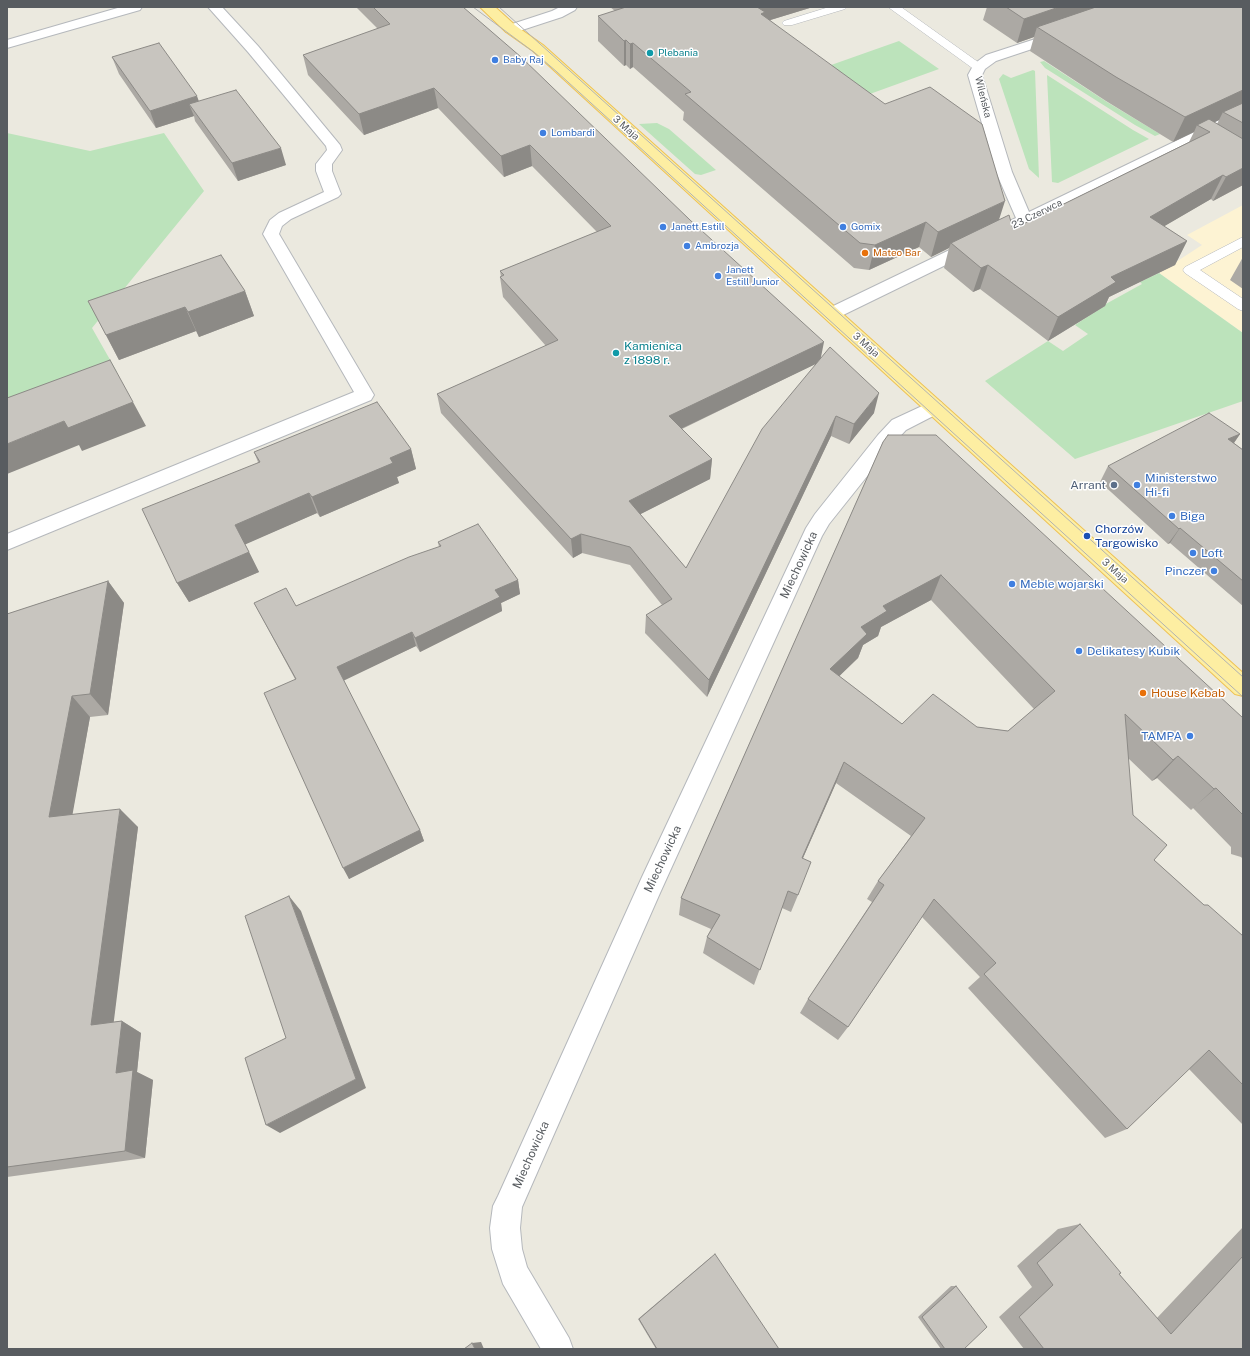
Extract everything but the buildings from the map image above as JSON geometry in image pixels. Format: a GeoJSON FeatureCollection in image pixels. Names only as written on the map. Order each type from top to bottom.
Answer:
{"type":"FeatureCollection","features":[{"type":"Feature","properties":{"kind":"main road","name":"3 Maja"},"geometry":{"type":"LineString","coordinates":[[487,7],[511,29],[538,48],[935,408],[1240,679]]}},
{"type":"Feature","properties":{"kind":"street"},"geometry":{"type":"LineString","coordinates":[[7,44],[135,7]]}},
{"type":"Feature","properties":{"kind":"street"},"geometry":{"type":"LineString","coordinates":[[7,542],[364,395],[271,234],[276,223],[285,216],[333,194],[324,171],[324,164],[334,150],[333,145],[253,49],[215,7]]}},
{"type":"Feature","properties":{"kind":"street"},"geometry":{"type":"LineString","coordinates":[[511,29],[557,14],[570,7]]}},
{"type":"Feature","properties":{"kind":"street","name":"Wileńska"},"geometry":{"type":"LineString","coordinates":[[1025,220],[1004,172],[975,75],[979,66],[991,58],[1072,31]]}},
{"type":"Feature","properties":{"kind":"street","name":"23 Czerwca"},"geometry":{"type":"LineString","coordinates":[[831,314],[1243,114]]}},
{"type":"Feature","properties":{"kind":"street"},"geometry":{"type":"LineString","coordinates":[[1197,136],[1211,144]]}},
{"type":"Feature","properties":{"kind":"street","name":"Miechowicka"},"geometry":{"type":"LineString","coordinates":[[558,1349],[514,1273],[505,1228],[508,1206],[651,885],[813,533],[822,519],[884,440],[899,425],[935,408]]}},
{"type":"Feature","properties":{"kind":"lane"},"geometry":{"type":"LineString","coordinates":[[788,23],[841,7]]}},
{"type":"Feature","properties":{"kind":"lane"},"geometry":{"type":"LineString","coordinates":[[894,7],[979,66]]}},
{"type":"Feature","properties":{"kind":"lane"},"geometry":{"type":"LineString","coordinates":[[1243,241],[1190,270],[1243,306]]}},
{"type":"Feature","properties":{"kind":"shaded area"},"geometry":{"type":"Polygon","coordinates":[[[1243,205],[1243,333],[1159,273],[1202,245],[1187,235],[1243,205]]]}},
{"type":"Feature","properties":{"kind":"green space"},"geometry":{"type":"Polygon","coordinates":[[[899,41],[939,69],[856,99],[817,70],[899,41]]]}},
{"type":"Feature","properties":{"kind":"green space"},"geometry":{"type":"Polygon","coordinates":[[[1044,61],[1160,134],[1155,136],[1135,125],[1045,68],[1040,62],[1044,61]]]}},
{"type":"Feature","properties":{"kind":"green space"},"geometry":{"type":"Polygon","coordinates":[[[1033,70],[1035,71],[1039,178],[1029,169],[999,79],[1003,74],[1011,78],[1033,70]]]}},
{"type":"Feature","properties":{"kind":"green space"},"geometry":{"type":"Polygon","coordinates":[[[1047,75],[1149,139],[1058,183],[1052,182],[1047,75]]]}},
{"type":"Feature","properties":{"kind":"green space"},"geometry":{"type":"Polygon","coordinates":[[[657,123],[669,129],[716,170],[701,175],[695,174],[639,124],[657,123]]]}},
{"type":"Feature","properties":{"kind":"green space"},"geometry":{"type":"Polygon","coordinates":[[[7,133],[90,151],[164,133],[204,191],[92,328],[117,372],[7,415],[7,133]]]}},
{"type":"Feature","properties":{"kind":"green space"},"geometry":{"type":"Polygon","coordinates":[[[1159,273],[1243,333],[1243,401],[1075,459],[985,381],[1048,341],[1063,351],[1088,334],[1075,325],[1104,305],[1142,284],[1140,282],[1159,273]]]}},
{"type":"Feature","properties":{"kind":"tram line"},"geometry":{"type":"LineString","coordinates":[[473,7],[535,53],[557,72],[1243,697]]}},
{"type":"Feature","properties":{"kind":"tram line"},"geometry":{"type":"LineString","coordinates":[[499,7],[1243,677]]}},
{"type":"Feature","properties":{"kind":"place","name":"Plebania"},"geometry":{"type":"Point","coordinates":[650,53]}},
{"type":"Feature","properties":{"kind":"place","name":"Baby Raj"},"geometry":{"type":"Point","coordinates":[495,60]}},
{"type":"Feature","properties":{"kind":"place","name":"Lombardi"},"geometry":{"type":"Point","coordinates":[543,133]}},
{"type":"Feature","properties":{"kind":"place","name":"Janett Estill"},"geometry":{"type":"Point","coordinates":[663,227]}},
{"type":"Feature","properties":{"kind":"place","name":"Gomix"},"geometry":{"type":"Point","coordinates":[843,227]}},
{"type":"Feature","properties":{"kind":"place","name":"Ambrozja"},"geometry":{"type":"Point","coordinates":[687,246]}},
{"type":"Feature","properties":{"kind":"place","name":"Mateo Bar"},"geometry":{"type":"Point","coordinates":[865,253]}},
{"type":"Feature","properties":{"kind":"place","name":"Janett Estill Junior"},"geometry":{"type":"Point","coordinates":[718,276]}},
{"type":"Feature","properties":{"kind":"place","name":"Kamienica z 1898 r."},"geometry":{"type":"Point","coordinates":[616,353]}},
{"type":"Feature","properties":{"kind":"place","name":"Arrant"},"geometry":{"type":"Point","coordinates":[1114,485]}},
{"type":"Feature","properties":{"kind":"place","name":"Ministerstwo Hi-fi"},"geometry":{"type":"Point","coordinates":[1137,485]}},
{"type":"Feature","properties":{"kind":"place","name":"Biga"},"geometry":{"type":"Point","coordinates":[1172,516]}},
{"type":"Feature","properties":{"kind":"place","name":"Chorzów Targowisko"},"geometry":{"type":"Point","coordinates":[1087,536]}},
{"type":"Feature","properties":{"kind":"place","name":"Loft"},"geometry":{"type":"Point","coordinates":[1193,553]}},
{"type":"Feature","properties":{"kind":"place","name":"Pinczer"},"geometry":{"type":"Point","coordinates":[1214,571]}},
{"type":"Feature","properties":{"kind":"place","name":"Meble wojarski"},"geometry":{"type":"Point","coordinates":[1012,584]}},
{"type":"Feature","properties":{"kind":"place","name":"Delikatesy Kubik"},"geometry":{"type":"Point","coordinates":[1079,651]}},
{"type":"Feature","properties":{"kind":"place","name":"House Kebab"},"geometry":{"type":"Point","coordinates":[1143,693]}},
{"type":"Feature","properties":{"kind":"place","name":"TAMPA"},"geometry":{"type":"Point","coordinates":[1190,736]}}]}
